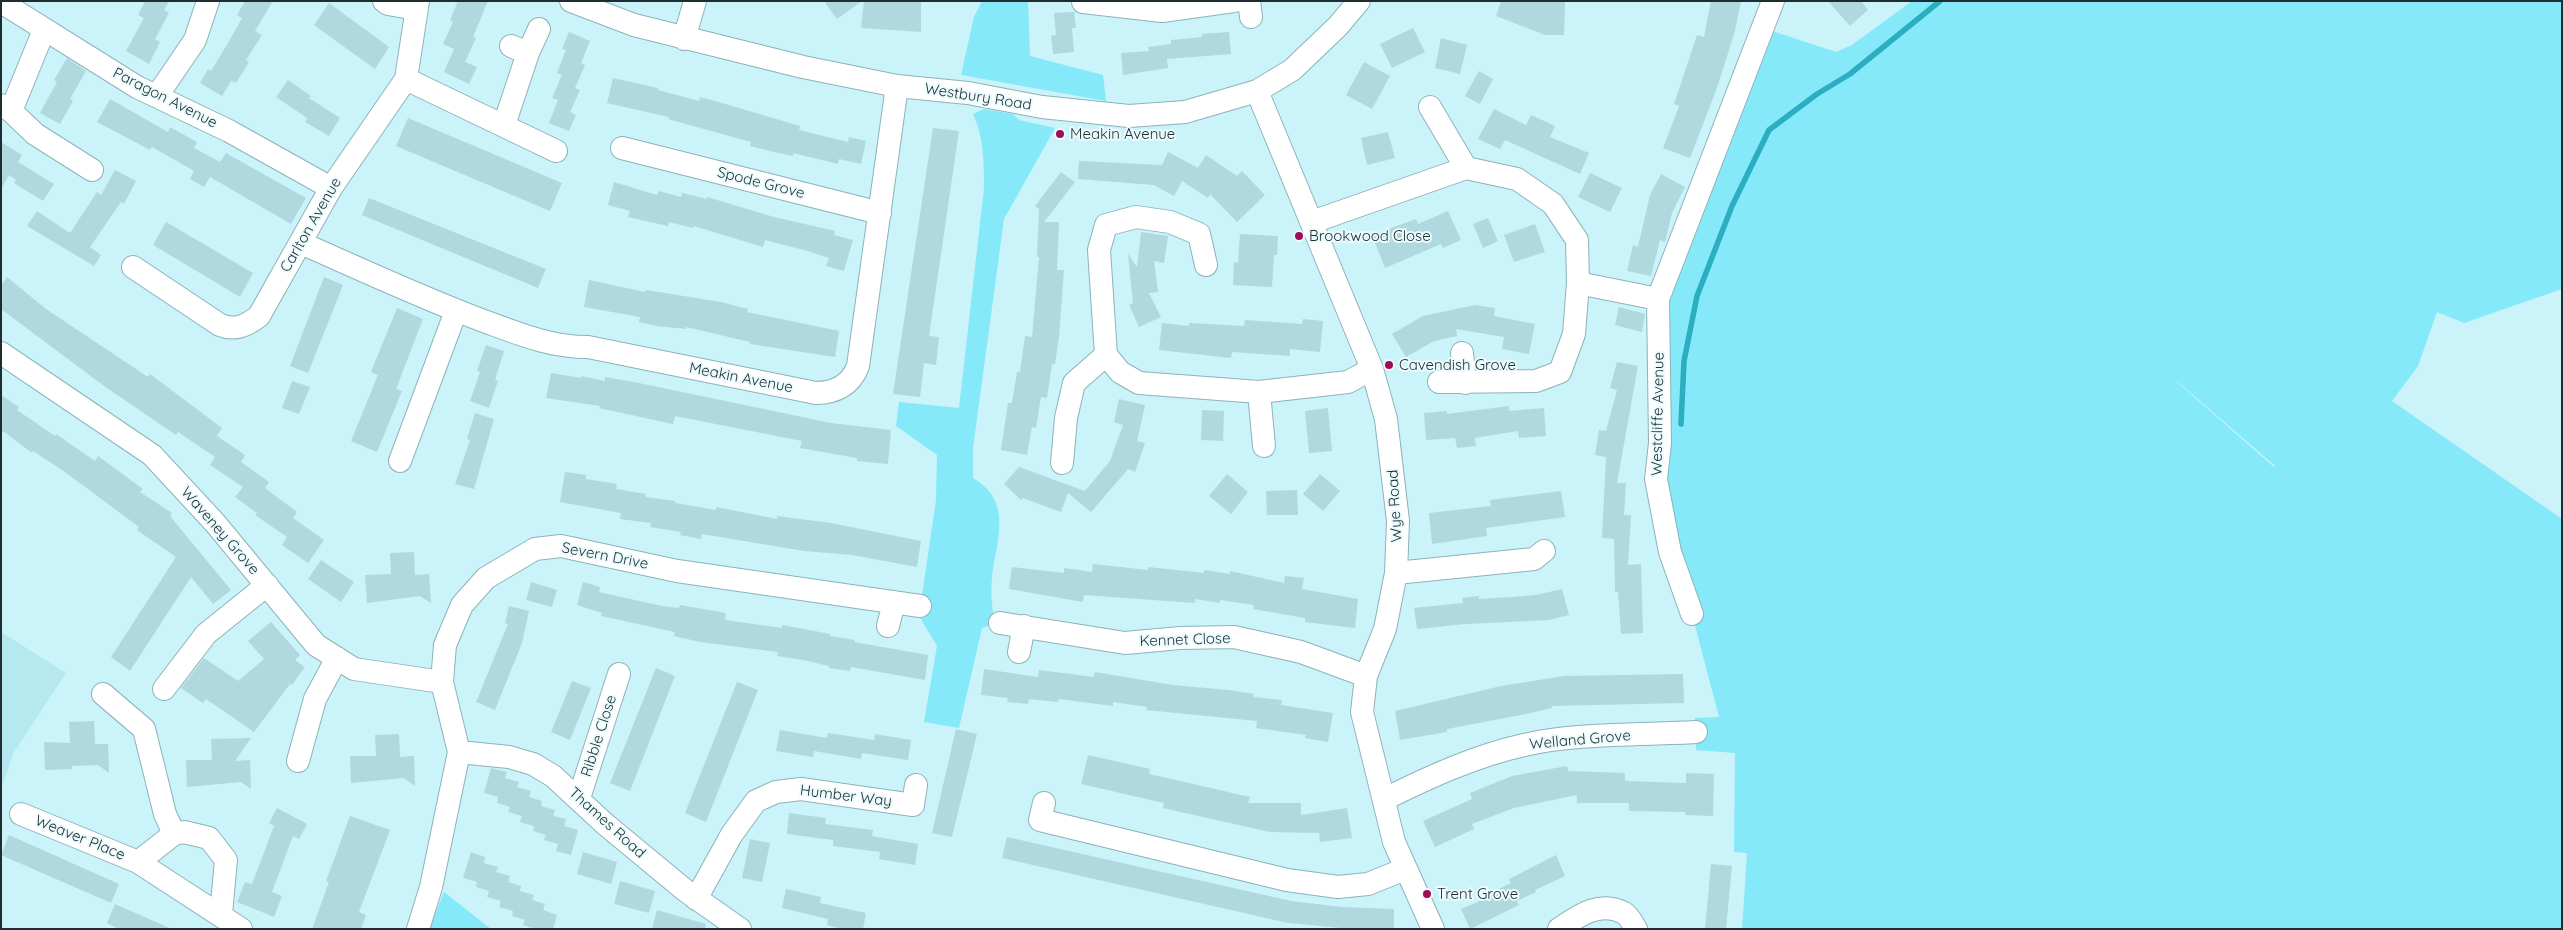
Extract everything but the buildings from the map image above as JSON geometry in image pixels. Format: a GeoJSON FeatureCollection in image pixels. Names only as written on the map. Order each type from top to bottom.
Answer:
{"type":"FeatureCollection","features":[{"type":"Feature","properties":{"kind":"street"},"geometry":{"type":"LineString","coordinates":[[157,96],[195,40],[208,1]]}},
{"type":"Feature","properties":{"kind":"street"},"geometry":{"type":"LineString","coordinates":[[384,1],[388,4],[417,5]]}},
{"type":"Feature","properties":{"kind":"street","name":"Westbury Road"},"geometry":{"type":"LineString","coordinates":[[570,1],[626,22],[684,39],[897,86],[968,93],[1042,107],[1129,116],[1185,112],[1258,91],[1292,70],[1338,26],[1359,1]]}},
{"type":"Feature","properties":{"kind":"street"},"geometry":{"type":"LineString","coordinates":[[684,39],[695,1]]}},
{"type":"Feature","properties":{"kind":"street"},"geometry":{"type":"LineString","coordinates":[[1083,2],[1162,11],[1234,1]]}},
{"type":"Feature","properties":{"kind":"street","name":"Westcliffe Avenue"},"geometry":{"type":"LineString","coordinates":[[1692,614],[1670,552],[1656,479],[1660,443],[1658,299],[1773,1]]}},
{"type":"Feature","properties":{"kind":"street","name":"Paragon Avenue"},"geometry":{"type":"LineString","coordinates":[[1,2],[137,87],[229,131],[331,188]]}},
{"type":"Feature","properties":{"kind":"street","name":"Carlton Avenue"},"geometry":{"type":"LineString","coordinates":[[133,267],[220,325],[231,329],[249,324],[259,316],[331,188],[406,79],[417,5]]}},
{"type":"Feature","properties":{"kind":"street"},"geometry":{"type":"LineString","coordinates":[[504,124],[520,49],[539,28]]}},
{"type":"Feature","properties":{"kind":"street"},"geometry":{"type":"LineString","coordinates":[[44,30],[6,108],[35,134],[92,170]]}},
{"type":"Feature","properties":{"kind":"street"},"geometry":{"type":"LineString","coordinates":[[406,79],[504,124],[556,151]]}},
{"type":"Feature","properties":{"kind":"street","name":"Meakin Avenue"},"geometry":{"type":"LineString","coordinates":[[301,243],[456,311],[542,343],[564,347],[588,347],[816,393],[828,393],[839,389],[846,383],[855,374],[858,366],[897,86]]}},
{"type":"Feature","properties":{"kind":"street","name":"Wye Road"},"geometry":{"type":"LineString","coordinates":[[1258,91],[1372,369],[1386,419],[1394,474],[1398,522],[1396,573],[1385,629],[1366,676],[1362,712],[1374,768],[1385,799],[1394,842],[1433,929]]}},
{"type":"Feature","properties":{"kind":"street"},"geometry":{"type":"LineString","coordinates":[[1430,107],[1466,168]]}},
{"type":"Feature","properties":{"kind":"street","name":"Spode Grove"},"geometry":{"type":"LineString","coordinates":[[634,157],[880,213]]}},
{"type":"Feature","properties":{"kind":"street"},"geometry":{"type":"LineString","coordinates":[[1312,222],[1466,168],[1517,179],[1553,204],[1576,240],[1578,283],[1574,334],[1560,372],[1536,380],[1465,383],[1439,382]]}},
{"type":"Feature","properties":{"kind":"street"},"geometry":{"type":"LineString","coordinates":[[1206,265],[1199,234],[1170,222],[1136,216],[1106,225],[1099,250],[1106,355],[1120,372],[1140,382],[1259,392],[1348,382],[1372,369]]}},
{"type":"Feature","properties":{"kind":"street"},"geometry":{"type":"LineString","coordinates":[[1578,283],[1658,299]]}},
{"type":"Feature","properties":{"kind":"street"},"geometry":{"type":"LineString","coordinates":[[400,461],[456,311]]}},
{"type":"Feature","properties":{"kind":"street","name":"Waveney Grove"},"geometry":{"type":"LineString","coordinates":[[1,353],[152,455],[215,523],[316,645],[354,669],[442,682]]}},
{"type":"Feature","properties":{"kind":"street"},"geometry":{"type":"LineString","coordinates":[[1462,353],[1465,383]]}},
{"type":"Feature","properties":{"kind":"street"},"geometry":{"type":"LineString","coordinates":[[1062,463],[1066,418],[1074,383],[1106,355]]}},
{"type":"Feature","properties":{"kind":"street"},"geometry":{"type":"LineString","coordinates":[[1259,392],[1264,446]]}},
{"type":"Feature","properties":{"kind":"street","name":"Severn Drive"},"geometry":{"type":"LineString","coordinates":[[418,929],[431,887],[459,752],[442,682],[445,644],[462,605],[486,578],[535,549],[561,546],[677,571],[920,606]]}},
{"type":"Feature","properties":{"kind":"street"},"geometry":{"type":"LineString","coordinates":[[1396,573],[1534,559],[1544,552]]}},
{"type":"Feature","properties":{"kind":"street"},"geometry":{"type":"LineString","coordinates":[[164,690],[206,634],[266,585]]}},
{"type":"Feature","properties":{"kind":"street"},"geometry":{"type":"LineString","coordinates":[[888,626],[894,602]]}},
{"type":"Feature","properties":{"kind":"street","name":"Kennet Close"},"geometry":{"type":"LineString","coordinates":[[1000,622],[1125,643],[1180,638],[1234,637],[1301,652],[1366,676]]}},
{"type":"Feature","properties":{"kind":"street"},"geometry":{"type":"LineString","coordinates":[[1019,652],[1024,626]]}},
{"type":"Feature","properties":{"kind":"street"},"geometry":{"type":"LineString","coordinates":[[298,761],[315,699],[337,658]]}},
{"type":"Feature","properties":{"kind":"street","name":"Ribble Close"},"geometry":{"type":"LineString","coordinates":[[579,798],[619,674]]}},
{"type":"Feature","properties":{"kind":"street"},"geometry":{"type":"LineString","coordinates":[[104,694],[144,729],[165,814],[174,834],[184,832],[209,838],[226,860],[221,914]]}},
{"type":"Feature","properties":{"kind":"street","name":"Welland Grove"},"geometry":{"type":"LineString","coordinates":[[1385,799],[1440,772],[1524,745],[1560,739],[1696,732]]}},
{"type":"Feature","properties":{"kind":"street","name":"Thames Road"},"geometry":{"type":"LineString","coordinates":[[459,752],[509,756],[533,764],[553,776],[605,824],[696,899],[740,929]]}},
{"type":"Feature","properties":{"kind":"street","name":"Humber Way"},"geometry":{"type":"LineString","coordinates":[[696,899],[732,834],[756,802],[776,792],[802,789],[900,811],[914,805],[916,785]]}},
{"type":"Feature","properties":{"kind":"street"},"geometry":{"type":"LineString","coordinates":[[1044,803],[1040,820],[1287,880],[1338,888],[1368,884],[1405,869]]}},
{"type":"Feature","properties":{"kind":"street","name":"Weaver Place"},"geometry":{"type":"LineString","coordinates":[[21,814],[138,862],[221,914],[241,929]]}},
{"type":"Feature","properties":{"kind":"street","name":"Weaver Place"},"geometry":{"type":"LineString","coordinates":[[138,862],[174,834]]}},
{"type":"Feature","properties":{"kind":"street"},"geometry":{"type":"LineString","coordinates":[[1559,929],[1586,910],[1606,908],[1625,914],[1636,929]]}},
{"type":"Feature","properties":{"kind":"shaded area"},"geometry":{"type":"Polygon","coordinates":[[[982,1],[1028,1],[1030,56],[1103,75],[1106,101],[961,75],[974,17],[982,1]]]}},
{"type":"Feature","properties":{"kind":"shaded area"},"geometry":{"type":"Polygon","coordinates":[[[1912,1],[2562,1],[2562,289],[2464,323],[2437,312],[2418,366],[2392,401],[2562,519],[2562,929],[1742,929],[1747,853],[1734,852],[1735,753],[1696,750],[1695,718],[1719,717],[1692,614],[1670,552],[1658,299],[1763,28],[1836,52],[1852,45],[1912,1]],[[2178,382],[2274,467],[2275,466],[2178,382]]]}},
{"type":"Feature","properties":{"kind":"shaded area"},"geometry":{"type":"Polygon","coordinates":[[[984,109],[1013,114],[1019,120],[1055,128],[1004,219],[973,448],[973,478],[986,488],[994,499],[998,510],[999,536],[991,584],[994,624],[982,628],[959,728],[924,722],[937,646],[919,616],[936,500],[937,455],[896,426],[899,402],[959,408],[984,188],[981,141],[973,114],[984,109]]]}},
{"type":"Feature","properties":{"kind":"shaded area"},"geometry":{"type":"Polygon","coordinates":[[[1,632],[66,673],[14,752],[1,789],[1,632]]]}},
{"type":"Feature","properties":{"kind":"shaded area"},"geometry":{"type":"Polygon","coordinates":[[[444,892],[491,929],[429,929],[444,892]]]}},
{"type":"Feature","properties":{"kind":"waterway"},"geometry":{"type":"LineString","coordinates":[[1681,424],[1684,361],[1697,296],[1732,206],[1769,130],[1817,94],[1850,74],[1940,1]]}},
{"type":"Feature","properties":{"kind":"place","name":"Meakin Avenue"},"geometry":{"type":"Point","coordinates":[1060,134]}},
{"type":"Feature","properties":{"kind":"place","name":"Brookwood Close"},"geometry":{"type":"Point","coordinates":[1299,236]}},
{"type":"Feature","properties":{"kind":"place","name":"Cavendish Grove"},"geometry":{"type":"Point","coordinates":[1389,365]}},
{"type":"Feature","properties":{"kind":"place","name":"Trent Grove"},"geometry":{"type":"Point","coordinates":[1427,894]}}]}
